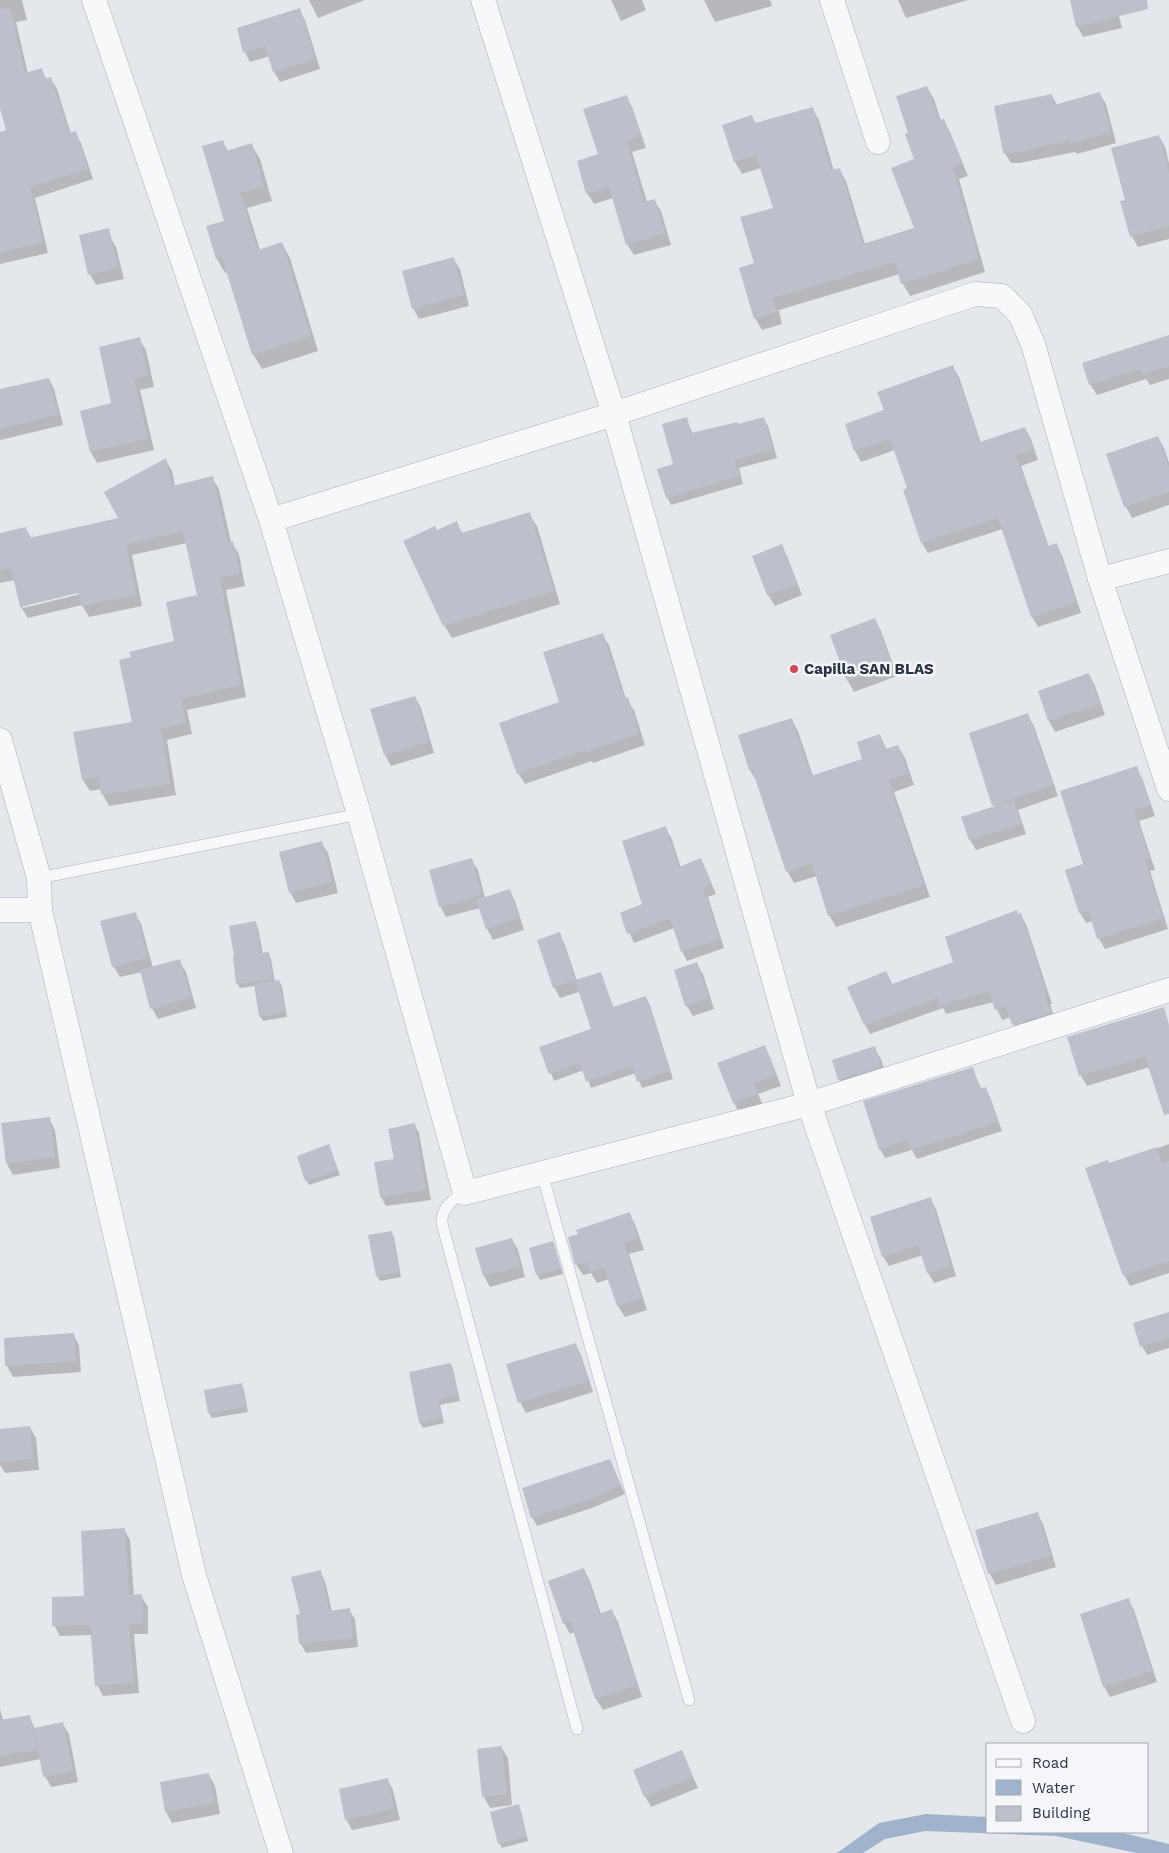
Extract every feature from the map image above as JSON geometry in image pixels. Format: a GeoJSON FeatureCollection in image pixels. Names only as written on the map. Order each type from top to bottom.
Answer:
{"type":"FeatureCollection","features":[{"type":"Feature","properties":{"kind":"street"},"geometry":{"type":"LineString","coordinates":[[94,0],[271,520],[359,814],[465,1192],[809,1104],[1169,990]]}},
{"type":"Feature","properties":{"kind":"street"},"geometry":{"type":"LineString","coordinates":[[483,0],[614,414],[809,1104],[1023,1721]]}},
{"type":"Feature","properties":{"kind":"street"},"geometry":{"type":"LineString","coordinates":[[832,0],[878,142]]}},
{"type":"Feature","properties":{"kind":"street"},"geometry":{"type":"LineString","coordinates":[[271,520],[614,414],[975,294],[1002,296],[1020,314],[1034,344],[1100,579],[1169,789]]}},
{"type":"Feature","properties":{"kind":"street"},"geometry":{"type":"LineString","coordinates":[[1100,579],[1169,560]]}},
{"type":"Feature","properties":{"kind":"street"},"geometry":{"type":"LineString","coordinates":[[0,740],[39,878],[40,910],[194,1575],[281,1853]]}},
{"type":"Feature","properties":{"kind":"street"},"geometry":{"type":"LineString","coordinates":[[0,910],[40,910]]}},
{"type":"Feature","properties":{"kind":"lane"},"geometry":{"type":"LineString","coordinates":[[39,878],[359,814]]}},
{"type":"Feature","properties":{"kind":"lane"},"geometry":{"type":"LineString","coordinates":[[542,1173],[689,1700]]}},
{"type":"Feature","properties":{"kind":"lane"},"geometry":{"type":"LineString","coordinates":[[465,1192],[457,1196],[450,1203],[441,1216],[442,1223],[577,1729]]}},
{"type":"Feature","properties":{"kind":"water"},"geometry":{"type":"Polygon","coordinates":[[[926,1814],[986,1817],[986,1833],[1123,1833],[1169,1844],[1169,1853],[1137,1853],[1056,1836],[925,1831],[885,1839],[863,1853],[837,1853],[879,1823],[926,1814]]]}},
{"type":"Feature","properties":{"kind":"building"},"geometry":{"type":"Polygon","coordinates":[[[1070,0],[1147,0],[1148,9],[1076,27],[1070,0]]]}},
{"type":"Feature","properties":{"kind":"building"},"geometry":{"type":"Polygon","coordinates":[[[10,8],[25,73],[42,68],[45,79],[51,77],[69,133],[76,131],[88,169],[30,187],[43,242],[0,253],[0,132],[6,130],[0,109],[0,9],[10,8]]]}},
{"type":"Feature","properties":{"kind":"building"},"geometry":{"type":"Polygon","coordinates":[[[300,8],[315,59],[273,72],[265,46],[243,53],[237,28],[300,8]]]}},
{"type":"Feature","properties":{"kind":"building"},"geometry":{"type":"Polygon","coordinates":[[[927,86],[939,120],[944,119],[962,164],[953,167],[979,259],[901,284],[895,262],[773,298],[777,312],[754,319],[739,268],[754,263],[740,217],[773,208],[756,155],[734,162],[722,125],[752,115],[755,123],[813,107],[831,170],[840,168],[863,244],[914,228],[891,168],[914,159],[905,134],[908,133],[896,96],[927,86]]]}},
{"type":"Feature","properties":{"kind":"building"},"geometry":{"type":"Polygon","coordinates":[[[1100,92],[1111,132],[1069,144],[1069,141],[1014,153],[1003,153],[994,106],[1052,94],[1054,105],[1100,92]]]}},
{"type":"Feature","properties":{"kind":"building"},"geometry":{"type":"Polygon","coordinates":[[[627,95],[641,136],[627,141],[644,202],[655,199],[665,233],[626,245],[609,187],[586,194],[577,161],[598,154],[583,109],[627,95]]]}},
{"type":"Feature","properties":{"kind":"building"},"geometry":{"type":"Polygon","coordinates":[[[1159,135],[1169,173],[1169,226],[1130,237],[1120,201],[1125,200],[1111,148],[1159,135]]]}},
{"type":"Feature","properties":{"kind":"building"},"geometry":{"type":"Polygon","coordinates":[[[223,140],[226,151],[252,143],[264,186],[240,193],[258,250],[282,242],[311,336],[252,355],[222,257],[216,259],[206,226],[224,221],[202,146],[223,140]]]}},
{"type":"Feature","properties":{"kind":"building"},"geometry":{"type":"Polygon","coordinates":[[[109,228],[118,268],[88,275],[79,235],[109,228]]]}},
{"type":"Feature","properties":{"kind":"building"},"geometry":{"type":"Polygon","coordinates":[[[454,257],[464,295],[412,309],[402,271],[454,257]]]}},
{"type":"Feature","properties":{"kind":"building"},"geometry":{"type":"Polygon","coordinates":[[[1169,335],[1169,366],[1142,375],[1140,369],[1089,385],[1082,363],[1169,335]]]}},
{"type":"Feature","properties":{"kind":"building"},"geometry":{"type":"Polygon","coordinates":[[[140,337],[148,376],[134,379],[148,439],[90,452],[80,411],[111,403],[99,347],[140,337]]]}},
{"type":"Feature","properties":{"kind":"building"},"geometry":{"type":"Polygon","coordinates":[[[953,365],[980,442],[1025,427],[1033,449],[1016,455],[1048,546],[1057,543],[1076,602],[1031,617],[998,518],[921,543],[903,490],[907,488],[890,439],[854,451],[845,424],[884,410],[877,392],[953,365]]]}},
{"type":"Feature","properties":{"kind":"building"},"geometry":{"type":"Polygon","coordinates":[[[49,378],[58,415],[0,429],[0,389],[49,378]]]}},
{"type":"Feature","properties":{"kind":"building"},"geometry":{"type":"Polygon","coordinates":[[[687,417],[691,433],[764,417],[773,449],[735,460],[740,476],[666,498],[657,469],[673,464],[662,424],[687,417]]]}},
{"type":"Feature","properties":{"kind":"building"},"geometry":{"type":"Polygon","coordinates":[[[1158,436],[1169,467],[1169,492],[1124,507],[1106,454],[1158,436]]]}},
{"type":"Feature","properties":{"kind":"building"},"geometry":{"type":"Polygon","coordinates":[[[166,458],[172,486],[213,476],[228,542],[233,541],[240,574],[220,578],[241,685],[181,699],[186,723],[161,728],[170,784],[101,795],[99,777],[82,780],[73,732],[132,722],[119,660],[131,657],[129,652],[174,641],[166,602],[197,595],[183,531],[126,544],[136,595],[81,606],[78,593],[20,607],[11,568],[0,571],[0,533],[26,527],[29,538],[118,518],[104,492],[166,458]]]}},
{"type":"Feature","properties":{"kind":"building"},"geometry":{"type":"Polygon","coordinates":[[[530,512],[554,591],[443,626],[403,541],[435,526],[437,530],[457,521],[461,533],[530,512]]]}},
{"type":"Feature","properties":{"kind":"building"},"geometry":{"type":"Polygon","coordinates":[[[782,544],[797,584],[767,595],[752,556],[782,544]]]}},
{"type":"Feature","properties":{"kind":"building"},"geometry":{"type":"Polygon","coordinates":[[[875,618],[892,665],[847,681],[830,635],[875,618]]]}},
{"type":"Feature","properties":{"kind":"building"},"geometry":{"type":"Polygon","coordinates":[[[603,633],[624,698],[628,697],[639,734],[585,752],[585,750],[517,774],[499,723],[559,702],[543,652],[603,633]]]}},
{"type":"Feature","properties":{"kind":"building"},"geometry":{"type":"Polygon","coordinates":[[[1089,673],[1100,704],[1048,721],[1038,691],[1089,673]]]}},
{"type":"Feature","properties":{"kind":"building"},"geometry":{"type":"Polygon","coordinates":[[[415,696],[429,742],[384,755],[370,709],[415,696]]]}},
{"type":"Feature","properties":{"kind":"building"},"geometry":{"type":"Polygon","coordinates":[[[1028,713],[1053,785],[992,806],[969,733],[1028,713]]]}},
{"type":"Feature","properties":{"kind":"building"},"geometry":{"type":"Polygon","coordinates":[[[792,718],[811,776],[862,759],[857,742],[880,734],[885,749],[898,745],[908,773],[888,780],[924,885],[828,916],[812,864],[786,872],[752,769],[749,770],[738,735],[792,718]]]}},
{"type":"Feature","properties":{"kind":"building"},"geometry":{"type":"Polygon","coordinates":[[[1137,766],[1150,805],[1134,811],[1150,859],[1145,860],[1163,918],[1097,939],[1088,910],[1079,913],[1065,870],[1083,864],[1060,791],[1137,766]]]}},
{"type":"Feature","properties":{"kind":"building"},"geometry":{"type":"Polygon","coordinates":[[[1014,800],[1021,824],[969,840],[961,817],[1014,800]]]}},
{"type":"Feature","properties":{"kind":"building"},"geometry":{"type":"Polygon","coordinates":[[[666,826],[679,867],[701,858],[712,884],[703,888],[720,939],[681,952],[670,918],[627,934],[620,913],[642,904],[622,841],[666,826]]]}},
{"type":"Feature","properties":{"kind":"building"},"geometry":{"type":"Polygon","coordinates":[[[322,841],[332,882],[289,893],[279,852],[322,841]]]}},
{"type":"Feature","properties":{"kind":"building"},"geometry":{"type":"Polygon","coordinates":[[[472,858],[482,895],[439,907],[429,870],[472,858]]]}},
{"type":"Feature","properties":{"kind":"building"},"geometry":{"type":"Polygon","coordinates":[[[510,889],[519,918],[486,929],[476,900],[510,889]]]}},
{"type":"Feature","properties":{"kind":"building"},"geometry":{"type":"Polygon","coordinates":[[[1017,910],[1018,914],[1021,913],[1047,994],[1045,994],[1051,1013],[1012,1025],[1006,1007],[995,1010],[989,992],[940,1005],[938,998],[864,1025],[847,987],[886,971],[892,984],[953,962],[945,937],[1017,910]]]}},
{"type":"Feature","properties":{"kind":"building"},"geometry":{"type":"Polygon","coordinates":[[[136,912],[148,958],[112,967],[100,921],[136,912]]]}},
{"type":"Feature","properties":{"kind":"building"},"geometry":{"type":"Polygon","coordinates":[[[256,921],[261,953],[269,952],[273,979],[236,984],[229,926],[256,921]]]}},
{"type":"Feature","properties":{"kind":"building"},"geometry":{"type":"Polygon","coordinates":[[[560,932],[575,980],[553,988],[537,940],[560,932]]]}},
{"type":"Feature","properties":{"kind":"building"},"geometry":{"type":"Polygon","coordinates":[[[180,959],[191,997],[150,1009],[140,970],[180,959]]]}},
{"type":"Feature","properties":{"kind":"building"},"geometry":{"type":"Polygon","coordinates":[[[697,962],[709,998],[685,1006],[674,970],[697,962]]]}},
{"type":"Feature","properties":{"kind":"building"},"geometry":{"type":"Polygon","coordinates":[[[601,972],[613,1007],[646,996],[670,1071],[637,1082],[632,1066],[586,1082],[580,1063],[549,1074],[539,1047],[591,1029],[575,980],[601,972]]]}},
{"type":"Feature","properties":{"kind":"building"},"geometry":{"type":"Polygon","coordinates":[[[279,980],[285,1012],[259,1017],[254,984],[279,980]]]}},
{"type":"Feature","properties":{"kind":"building"},"geometry":{"type":"Polygon","coordinates":[[[1164,1007],[1169,1025],[1169,1114],[1164,1115],[1145,1057],[1079,1076],[1067,1037],[1164,1007]]]}},
{"type":"Feature","properties":{"kind":"building"},"geometry":{"type":"Polygon","coordinates":[[[765,1045],[776,1075],[753,1083],[758,1094],[733,1103],[717,1063],[765,1045]]]}},
{"type":"Feature","properties":{"kind":"building"},"geometry":{"type":"Polygon","coordinates":[[[875,1046],[881,1067],[838,1080],[832,1060],[875,1046]]]}},
{"type":"Feature","properties":{"kind":"building"},"geometry":{"type":"Polygon","coordinates":[[[973,1067],[980,1089],[986,1087],[998,1122],[911,1150],[907,1140],[879,1150],[863,1101],[973,1067]]]}},
{"type":"Feature","properties":{"kind":"building"},"geometry":{"type":"Polygon","coordinates":[[[50,1117],[55,1157],[6,1164],[1,1123],[50,1117]]]}},
{"type":"Feature","properties":{"kind":"building"},"geometry":{"type":"Polygon","coordinates":[[[415,1123],[426,1190],[380,1197],[374,1162],[394,1159],[388,1129],[415,1123]]]}},
{"type":"Feature","properties":{"kind":"building"},"geometry":{"type":"Polygon","coordinates":[[[329,1144],[338,1170],[305,1181],[297,1156],[329,1144]]]}},
{"type":"Feature","properties":{"kind":"building"},"geometry":{"type":"Polygon","coordinates":[[[1157,1147],[1162,1163],[1169,1161],[1169,1261],[1123,1276],[1085,1168],[1108,1160],[1109,1163],[1157,1147]]]}},
{"type":"Feature","properties":{"kind":"building"},"geometry":{"type":"Polygon","coordinates":[[[931,1197],[951,1266],[927,1273],[918,1245],[882,1257],[870,1217],[931,1197]]]}},
{"type":"Feature","properties":{"kind":"building"},"geometry":{"type":"Polygon","coordinates":[[[630,1212],[638,1239],[624,1243],[642,1298],[617,1306],[604,1268],[590,1272],[586,1262],[575,1265],[568,1237],[578,1234],[576,1230],[630,1212]]]}},
{"type":"Feature","properties":{"kind":"building"},"geometry":{"type":"Polygon","coordinates":[[[392,1231],[399,1272],[376,1276],[368,1235],[392,1231]]]}},
{"type":"Feature","properties":{"kind":"building"},"geometry":{"type":"Polygon","coordinates":[[[512,1238],[520,1266],[483,1276],[475,1248],[512,1238]]]}},
{"type":"Feature","properties":{"kind":"building"},"geometry":{"type":"Polygon","coordinates":[[[553,1241],[561,1268],[536,1275],[529,1248],[553,1241]]]}},
{"type":"Feature","properties":{"kind":"building"},"geometry":{"type":"Polygon","coordinates":[[[1169,1312],[1169,1338],[1140,1347],[1133,1323],[1169,1312]]]}},
{"type":"Feature","properties":{"kind":"building"},"geometry":{"type":"Polygon","coordinates":[[[74,1333],[76,1361],[5,1366],[4,1338],[74,1333]]]}},
{"type":"Feature","properties":{"kind":"building"},"geometry":{"type":"Polygon","coordinates":[[[576,1343],[588,1381],[518,1403],[506,1364],[576,1343]]]}},
{"type":"Feature","properties":{"kind":"building"},"geometry":{"type":"Polygon","coordinates":[[[451,1363],[458,1395],[438,1400],[442,1418],[419,1423],[409,1372],[451,1363]]]}},
{"type":"Feature","properties":{"kind":"building"},"geometry":{"type":"Polygon","coordinates":[[[242,1383],[246,1407],[208,1413],[204,1390],[242,1383]]]}},
{"type":"Feature","properties":{"kind":"building"},"geometry":{"type":"Polygon","coordinates":[[[30,1426],[33,1459],[0,1462],[0,1429],[30,1426]]]}},
{"type":"Feature","properties":{"kind":"building"},"geometry":{"type":"Polygon","coordinates":[[[610,1459],[621,1485],[600,1496],[531,1518],[522,1488],[610,1459]]]}},
{"type":"Feature","properties":{"kind":"building"},"geometry":{"type":"Polygon","coordinates":[[[1038,1512],[1051,1556],[988,1574],[975,1530],[1038,1512]]]}},
{"type":"Feature","properties":{"kind":"building"},"geometry":{"type":"Polygon","coordinates":[[[125,1528],[129,1595],[142,1594],[143,1623],[129,1624],[134,1682],[95,1686],[90,1625],[52,1626],[52,1597],[84,1596],[81,1531],[125,1528]]]}},
{"type":"Feature","properties":{"kind":"building"},"geometry":{"type":"Polygon","coordinates":[[[584,1568],[599,1614],[612,1609],[637,1685],[595,1699],[570,1621],[563,1624],[548,1581],[584,1568]]]}},
{"type":"Feature","properties":{"kind":"building"},"geometry":{"type":"Polygon","coordinates":[[[321,1570],[329,1611],[350,1608],[353,1638],[299,1644],[296,1615],[300,1614],[291,1577],[321,1570]]]}},
{"type":"Feature","properties":{"kind":"building"},"geometry":{"type":"Polygon","coordinates":[[[1129,1598],[1152,1671],[1103,1687],[1080,1614],[1129,1598]]]}},
{"type":"Feature","properties":{"kind":"building"},"geometry":{"type":"Polygon","coordinates":[[[30,1715],[37,1750],[0,1756],[0,1720],[30,1715]]]}},
{"type":"Feature","properties":{"kind":"building"},"geometry":{"type":"Polygon","coordinates":[[[63,1722],[73,1771],[43,1777],[34,1728],[63,1722]]]}},
{"type":"Feature","properties":{"kind":"building"},"geometry":{"type":"Polygon","coordinates":[[[502,1746],[507,1794],[482,1797],[477,1749],[502,1746]]]}},
{"type":"Feature","properties":{"kind":"building"},"geometry":{"type":"Polygon","coordinates":[[[682,1750],[693,1777],[644,1797],[633,1770],[682,1750]]]}},
{"type":"Feature","properties":{"kind":"building"},"geometry":{"type":"Polygon","coordinates":[[[209,1773],[214,1803],[165,1812],[160,1782],[209,1773]]]}},
{"type":"Feature","properties":{"kind":"building"},"geometry":{"type":"Polygon","coordinates":[[[388,1778],[394,1809],[345,1820],[339,1789],[388,1778]]]}},
{"type":"Feature","properties":{"kind":"building"},"geometry":{"type":"Polygon","coordinates":[[[519,1804],[526,1836],[498,1844],[490,1812],[519,1804]]]}},
{"type":"Feature","properties":{"kind":"place","name":"Capilla SAN BLAS"},"geometry":{"type":"Point","coordinates":[794,669]}}]}
